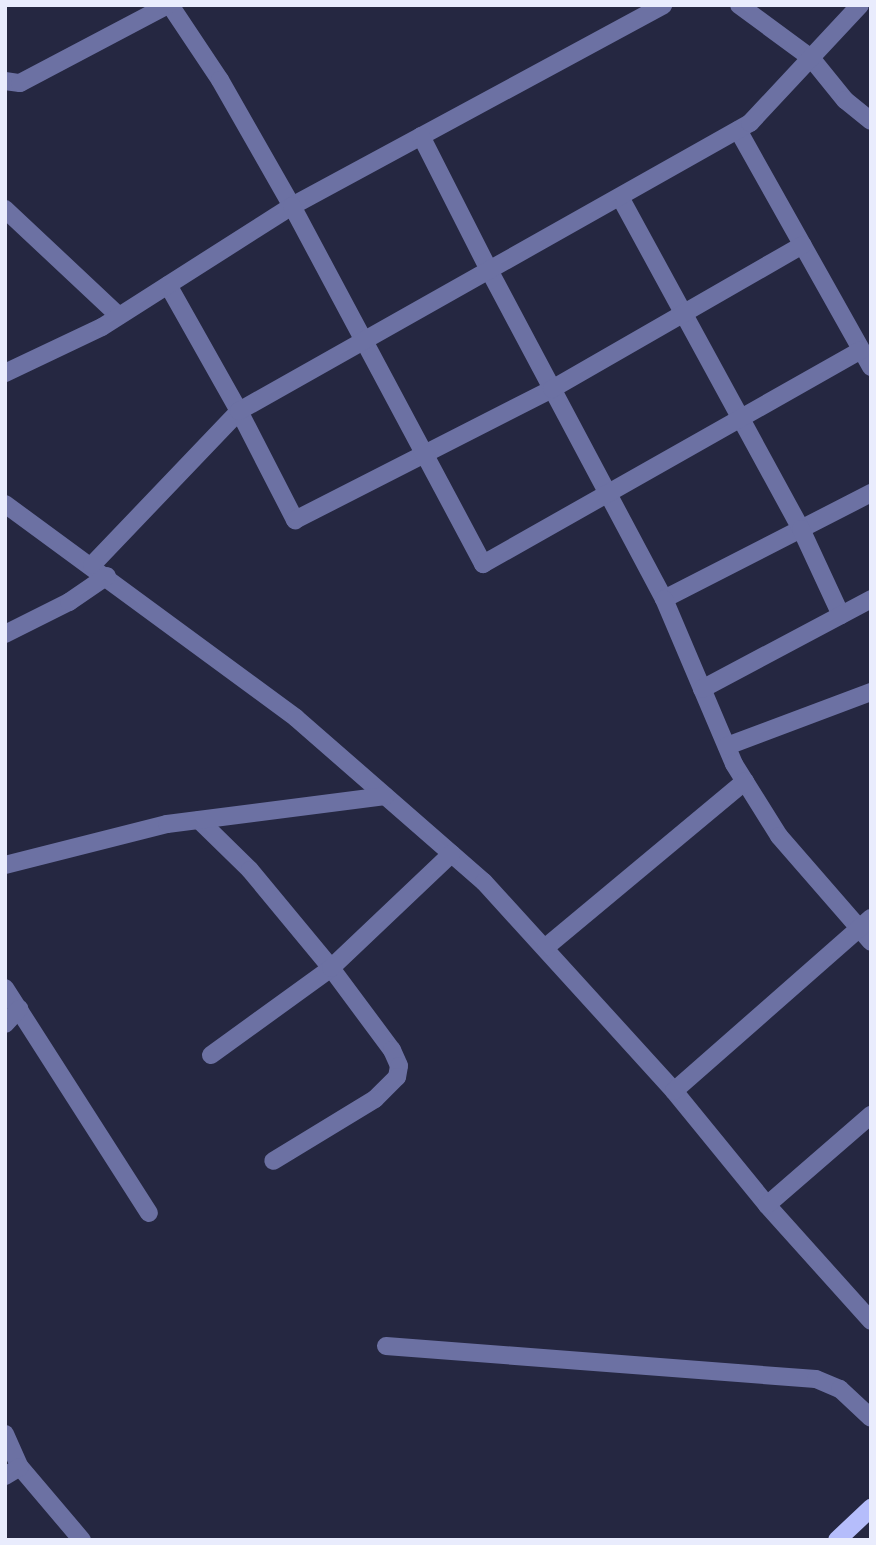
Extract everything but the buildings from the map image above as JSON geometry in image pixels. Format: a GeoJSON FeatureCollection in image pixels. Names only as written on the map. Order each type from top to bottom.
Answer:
{"type":"FeatureCollection","features":[{"type":"Feature","properties":{"kind":"main road"},"geometry":{"type":"LineString","coordinates":[[837,1540],[871,1508]]}},
{"type":"Feature","properties":{"kind":"street"},"geometry":{"type":"LineString","coordinates":[[5,81],[20,83],[169,5],[220,80],[292,205],[482,564],[861,350]]}},
{"type":"Feature","properties":{"kind":"street"},"geometry":{"type":"LineString","coordinates":[[5,373],[119,316],[292,205],[663,5]]}},
{"type":"Feature","properties":{"kind":"street"},"geometry":{"type":"LineString","coordinates":[[739,5],[811,58],[845,100],[871,121]]}},
{"type":"Feature","properties":{"kind":"street"},"geometry":{"type":"LineString","coordinates":[[92,565],[239,411],[750,123],[860,5]]}},
{"type":"Feature","properties":{"kind":"street"},"geometry":{"type":"LineString","coordinates":[[738,130],[871,367]]}},
{"type":"Feature","properties":{"kind":"street"},"geometry":{"type":"LineString","coordinates":[[421,136],[664,599],[727,746],[745,781],[779,836],[865,923],[871,942]]}},
{"type":"Feature","properties":{"kind":"street"},"geometry":{"type":"LineString","coordinates":[[620,197],[801,529],[841,615]]}},
{"type":"Feature","properties":{"kind":"street"},"geometry":{"type":"LineString","coordinates":[[5,209],[119,316]]}},
{"type":"Feature","properties":{"kind":"street"},"geometry":{"type":"LineString","coordinates":[[167,285],[239,411],[295,520],[552,389],[802,245]]}},
{"type":"Feature","properties":{"kind":"street"},"geometry":{"type":"LineString","coordinates":[[664,599],[871,493]]}},
{"type":"Feature","properties":{"kind":"street"},"geometry":{"type":"LineString","coordinates":[[5,504],[107,576],[296,718],[484,882],[546,947],[674,1091],[767,1205],[871,1321]]}},
{"type":"Feature","properties":{"kind":"street"},"geometry":{"type":"LineString","coordinates":[[5,634],[69,602],[107,576]]}},
{"type":"Feature","properties":{"kind":"street"},"geometry":{"type":"LineString","coordinates":[[702,689],[871,599]]}},
{"type":"Feature","properties":{"kind":"street"},"geometry":{"type":"LineString","coordinates":[[727,746],[871,692]]}},
{"type":"Feature","properties":{"kind":"street"},"geometry":{"type":"LineString","coordinates":[[546,947],[745,781]]}},
{"type":"Feature","properties":{"kind":"street"},"geometry":{"type":"LineString","coordinates":[[5,865],[111,836],[199,820],[385,796]]}},
{"type":"Feature","properties":{"kind":"street"},"geometry":{"type":"LineString","coordinates":[[199,820],[250,870],[331,968],[392,1050],[398,1066],[397,1077],[375,1099],[273,1161]]}},
{"type":"Feature","properties":{"kind":"street"},"geometry":{"type":"LineString","coordinates":[[211,1055],[331,968],[451,853]]}},
{"type":"Feature","properties":{"kind":"street"},"geometry":{"type":"LineString","coordinates":[[674,1091],[865,923]]}},
{"type":"Feature","properties":{"kind":"street"},"geometry":{"type":"LineString","coordinates":[[5,988],[149,1213]]}},
{"type":"Feature","properties":{"kind":"street"},"geometry":{"type":"LineString","coordinates":[[5,1024],[19,1009]]}},
{"type":"Feature","properties":{"kind":"street"},"geometry":{"type":"LineString","coordinates":[[767,1205],[871,1115]]}},
{"type":"Feature","properties":{"kind":"street"},"geometry":{"type":"LineString","coordinates":[[386,1346],[817,1379],[840,1389],[871,1418]]}},
{"type":"Feature","properties":{"kind":"street"},"geometry":{"type":"LineString","coordinates":[[5,1434],[13,1471],[82,1540]]}}]}
